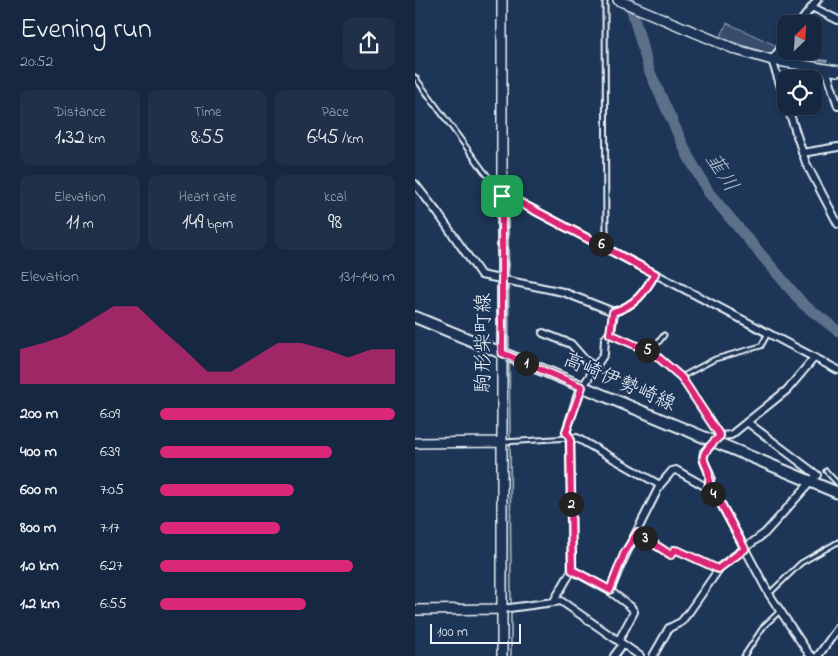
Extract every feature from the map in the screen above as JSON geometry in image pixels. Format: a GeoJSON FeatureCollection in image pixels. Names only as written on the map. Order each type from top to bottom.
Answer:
{"type":"FeatureCollection","features":[{"type":"Feature","properties":{"kind":"main road","name":"駒形柴町線"},"geometry":{"type":"LineString","coordinates":[[502,0],[502,656]]}},
{"type":"Feature","properties":{"kind":"main road"},"geometry":{"type":"LineString","coordinates":[[619,0],[702,37],[772,60],[838,70]]}},
{"type":"Feature","properties":{"kind":"main road","name":"高崎伊勢崎線"},"geometry":{"type":"LineString","coordinates":[[415,316],[582,387],[717,439],[838,493]]}},
{"type":"Feature","properties":{"kind":"main road"},"geometry":{"type":"LineString","coordinates":[[415,443],[501,442]]}},
{"type":"Feature","properties":{"kind":"main road"},"geometry":{"type":"LineString","coordinates":[[415,610],[502,609]]}},
{"type":"Feature","properties":{"kind":"street"},"geometry":{"type":"LineString","coordinates":[[806,15],[817,0]]}},
{"type":"Feature","properties":{"kind":"street"},"geometry":{"type":"LineString","coordinates":[[812,7],[838,20]]}},
{"type":"Feature","properties":{"kind":"street"},"geometry":{"type":"LineString","coordinates":[[777,53],[772,60],[802,153],[838,224]]}},
{"type":"Feature","properties":{"kind":"street"},"geometry":{"type":"LineString","coordinates":[[826,69],[838,106]]}},
{"type":"Feature","properties":{"kind":"street"},"geometry":{"type":"LineString","coordinates":[[802,153],[838,147]]}},
{"type":"Feature","properties":{"kind":"street"},"geometry":{"type":"LineString","coordinates":[[415,184],[481,275],[563,292],[613,312],[632,305],[643,295],[655,274]]}},
{"type":"Feature","properties":{"kind":"street"},"geometry":{"type":"LineString","coordinates":[[502,196],[511,198],[607,247],[838,370]]}},
{"type":"Feature","properties":{"kind":"street"},"geometry":{"type":"LineString","coordinates":[[554,601],[572,570],[570,438],[566,432],[582,387],[604,354],[605,339],[610,334],[613,312]]}},
{"type":"Feature","properties":{"kind":"street"},"geometry":{"type":"LineString","coordinates":[[543,333],[571,344],[586,362],[597,366]]}},
{"type":"Feature","properties":{"kind":"street"},"geometry":{"type":"LineString","coordinates":[[708,488],[711,477],[703,459],[704,452],[717,439],[731,435],[787,390],[814,358]]}},
{"type":"Feature","properties":{"kind":"street"},"geometry":{"type":"LineString","coordinates":[[653,656],[669,628],[681,622],[718,569],[765,533],[791,506],[817,474],[747,422]]}},
{"type":"Feature","properties":{"kind":"street"},"geometry":{"type":"LineString","coordinates":[[570,438],[577,438],[660,485]]}},
{"type":"Feature","properties":{"kind":"street"},"geometry":{"type":"LineString","coordinates":[[610,590],[624,554],[637,533],[660,485],[671,471],[676,470],[708,488],[721,504],[762,576],[769,594],[812,656]]}},
{"type":"Feature","properties":{"kind":"street"},"geometry":{"type":"LineString","coordinates":[[572,570],[610,590],[631,607],[634,612],[614,656]]}},
{"type":"Feature","properties":{"kind":"street"},"geometry":{"type":"LineString","coordinates":[[502,609],[561,601],[574,608],[640,656]]}},
{"type":"Feature","properties":{"kind":"street"},"geometry":{"type":"LineString","coordinates":[[818,656],[838,628]]}},
{"type":"Feature","properties":{"kind":"lane"},"geometry":{"type":"LineString","coordinates":[[605,0],[607,247]]}},
{"type":"Feature","properties":{"kind":"lane"},"geometry":{"type":"LineString","coordinates":[[415,77],[483,170],[492,180],[501,184]]}},
{"type":"Feature","properties":{"kind":"lane"},"geometry":{"type":"LineString","coordinates":[[681,377],[715,359],[761,346],[768,333]]}},
{"type":"Feature","properties":{"kind":"lane"},"geometry":{"type":"LineString","coordinates":[[610,334],[651,352],[681,377],[717,439]]}},
{"type":"Feature","properties":{"kind":"lane"},"geometry":{"type":"LineString","coordinates":[[651,352],[664,335]]}},
{"type":"Feature","properties":{"kind":"lane"},"geometry":{"type":"LineString","coordinates":[[501,442],[570,438]]}},
{"type":"Feature","properties":{"kind":"lane"},"geometry":{"type":"LineString","coordinates":[[826,471],[838,484]]}},
{"type":"Feature","properties":{"kind":"lane"},"geometry":{"type":"LineString","coordinates":[[637,533],[671,555],[674,550],[679,551],[718,569]]}},
{"type":"Feature","properties":{"kind":"lane"},"geometry":{"type":"LineString","coordinates":[[769,594],[801,563],[838,542]]}},
{"type":"Feature","properties":{"kind":"lane"},"geometry":{"type":"LineString","coordinates":[[744,656],[764,626],[780,611]]}},
{"type":"Feature","properties":{"kind":"shaded area"},"geometry":{"type":"Polygon","coordinates":[[[727,23],[777,46],[771,54],[720,38],[727,23]]]}},
{"type":"Feature","properties":{"kind":"waterway","name":"韮川"},"geometry":{"type":"LineString","coordinates":[[629,0],[649,70],[688,156],[709,193],[803,304],[838,331]]}},
{"type":"Feature","properties":{"kind":"waterway"},"geometry":{"type":"LineString","coordinates":[[812,15],[823,0]]}},
{"type":"Feature","properties":{"kind":"waterway"},"geometry":{"type":"LineString","coordinates":[[819,60],[827,61]]}},
{"type":"Feature","properties":{"kind":"waterway"},"geometry":{"type":"LineString","coordinates":[[832,78],[838,95]]}},
{"type":"Feature","properties":{"kind":"waterway"},"geometry":{"type":"LineString","coordinates":[[415,82],[499,195]]}},
{"type":"Feature","properties":{"kind":"waterway"},"geometry":{"type":"LineString","coordinates":[[506,205],[508,208],[509,352]]}},
{"type":"Feature","properties":{"kind":"waterway"},"geometry":{"type":"LineString","coordinates":[[509,359],[510,437]]}},
{"type":"Feature","properties":{"kind":"waterway"},"geometry":{"type":"LineString","coordinates":[[510,445],[511,605]]}},
{"type":"Feature","properties":{"kind":"waterway"},"geometry":{"type":"LineString","coordinates":[[511,610],[511,656]]}},
{"type":"Feature","properties":{"kind":"route"},"geometry":{"type":"LineString","coordinates":[[502,196],[511,198],[655,274],[643,295],[632,305],[613,312],[610,334],[653,353],[681,377],[720,436],[704,452],[703,459],[711,477],[708,488],[721,504],[745,549],[718,569],[679,551],[674,550],[671,555],[637,533],[624,554],[610,590],[572,570],[570,438],[566,432],[582,387],[502,353],[502,196]]}}]}
